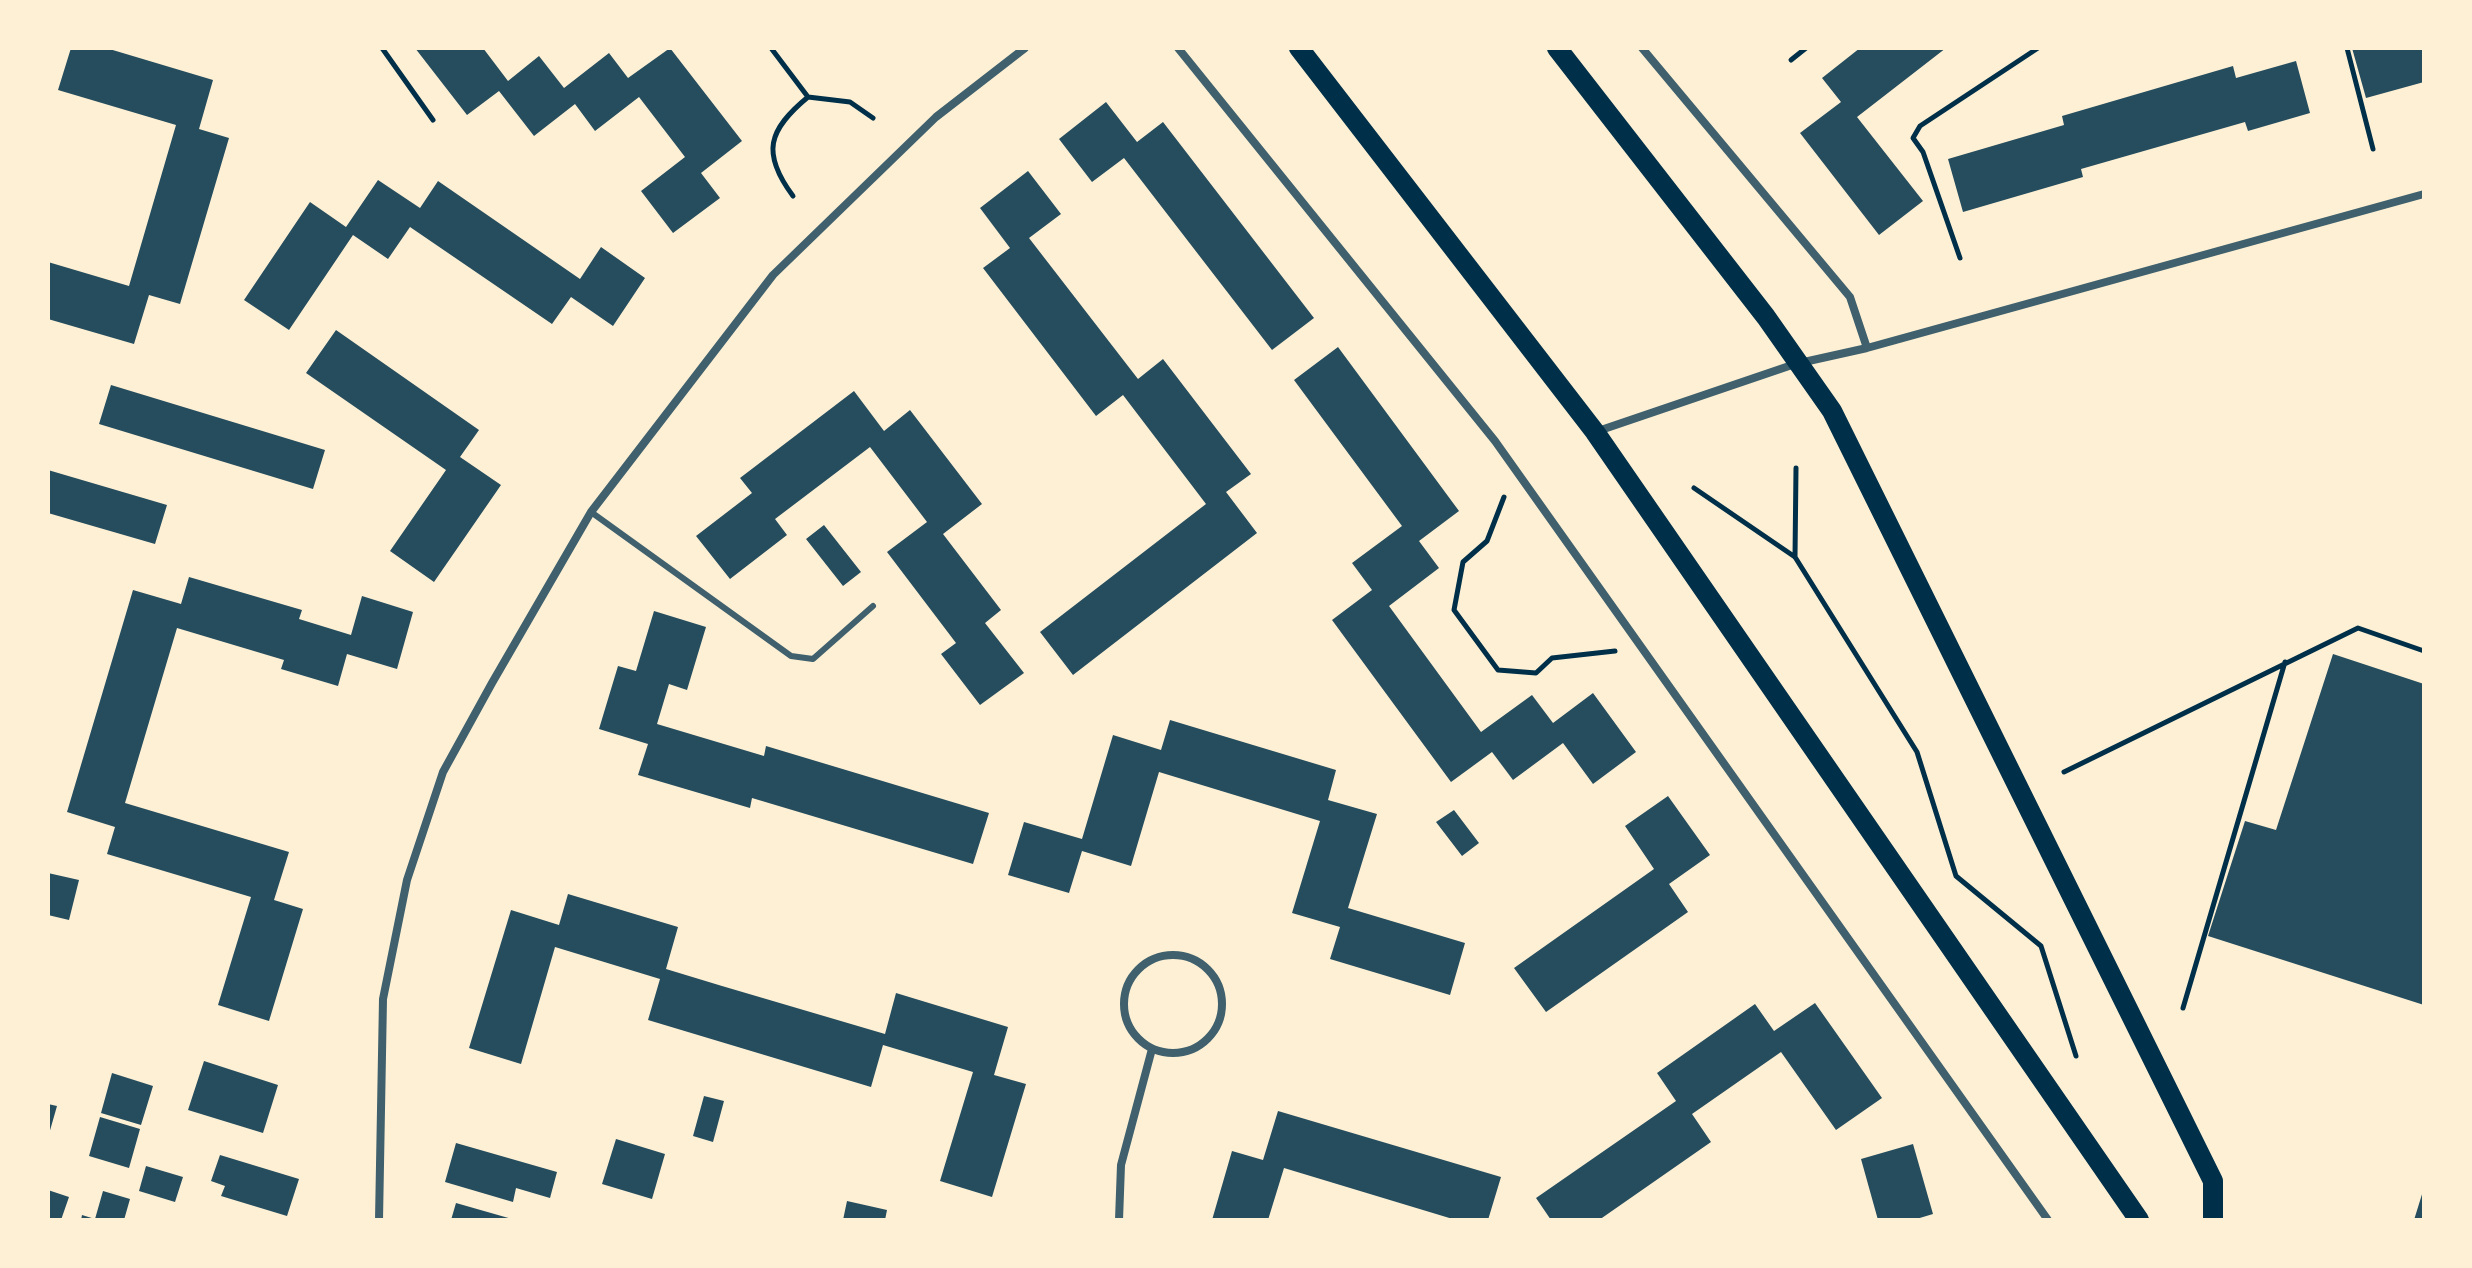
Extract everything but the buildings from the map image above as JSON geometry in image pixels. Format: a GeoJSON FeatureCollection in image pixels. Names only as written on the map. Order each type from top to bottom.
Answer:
{"type":"FeatureCollection","features":[{"type":"Feature","properties":{"kind":"main road"},"geometry":{"type":"LineString","coordinates":[[1299,48],[1595,432],[2139,1220]]}},
{"type":"Feature","properties":{"kind":"main road"},"geometry":{"type":"LineString","coordinates":[[1557,48],[1766,317],[1839,425],[2194,1140],[2213,1181],[2213,1220]]}},
{"type":"Feature","properties":{"kind":"street"},"geometry":{"type":"LineString","coordinates":[[379,1220],[383,999],[407,880],[443,772],[534,607],[591,512],[773,275],[936,117],[1025,48]]}},
{"type":"Feature","properties":{"kind":"street"},"geometry":{"type":"LineString","coordinates":[[1178,48],[1495,441],[2048,1220]]}},
{"type":"Feature","properties":{"kind":"street"},"geometry":{"type":"LineString","coordinates":[[1642,48],[1850,297],[1867,348]]}},
{"type":"Feature","properties":{"kind":"street"},"geometry":{"type":"LineString","coordinates":[[1595,432],[1795,364],[1867,348],[2424,194]]}},
{"type":"Feature","properties":{"kind":"street"},"geometry":{"type":"LineString","coordinates":[[1176,954],[1192,959],[1205,967],[1221,994],[1218,1024],[1210,1037],[1183,1053],[1152,1049],[1138,1039],[1128,1026],[1124,1009],[1128,984],[1144,964],[1159,956],[1176,954]]}},
{"type":"Feature","properties":{"kind":"street"},"geometry":{"type":"LineString","coordinates":[[1121,1219],[1121,1165],[1152,1049]]}},
{"type":"Feature","properties":{"kind":"lane"},"geometry":{"type":"LineString","coordinates":[[591,512],[791,656],[813,659],[873,606]]}},
{"type":"Feature","properties":{"kind":"path"},"geometry":{"type":"LineString","coordinates":[[382,48],[433,120]]}},
{"type":"Feature","properties":{"kind":"path"},"geometry":{"type":"LineString","coordinates":[[771,48],[808,97]]}},
{"type":"Feature","properties":{"kind":"path"},"geometry":{"type":"LineString","coordinates":[[1791,60],[1806,48]]}},
{"type":"Feature","properties":{"kind":"path"},"geometry":{"type":"LineString","coordinates":[[1960,258],[1923,152],[1913,138],[1920,126],[2036,48]]}},
{"type":"Feature","properties":{"kind":"path"},"geometry":{"type":"LineString","coordinates":[[2347,48],[2373,149]]}},
{"type":"Feature","properties":{"kind":"path"},"geometry":{"type":"LineString","coordinates":[[793,196],[775,171],[773,147],[782,118],[808,97],[850,102],[873,118]]}},
{"type":"Feature","properties":{"kind":"path"},"geometry":{"type":"LineString","coordinates":[[1795,557],[1796,468]]}},
{"type":"Feature","properties":{"kind":"path"},"geometry":{"type":"LineString","coordinates":[[1694,488],[1795,557],[1917,752],[1956,876],[2041,946],[2076,1056]]}},
{"type":"Feature","properties":{"kind":"path"},"geometry":{"type":"LineString","coordinates":[[1505,497],[1487,541],[1463,562],[1454,610],[1498,670],[1536,673],[1552,658],[1616,651]]}},
{"type":"Feature","properties":{"kind":"path"},"geometry":{"type":"LineString","coordinates":[[2064,772],[2285,661],[2358,628],[2424,651]]}},
{"type":"Feature","properties":{"kind":"path"},"geometry":{"type":"LineString","coordinates":[[2183,1008],[2285,661]]}}]}
